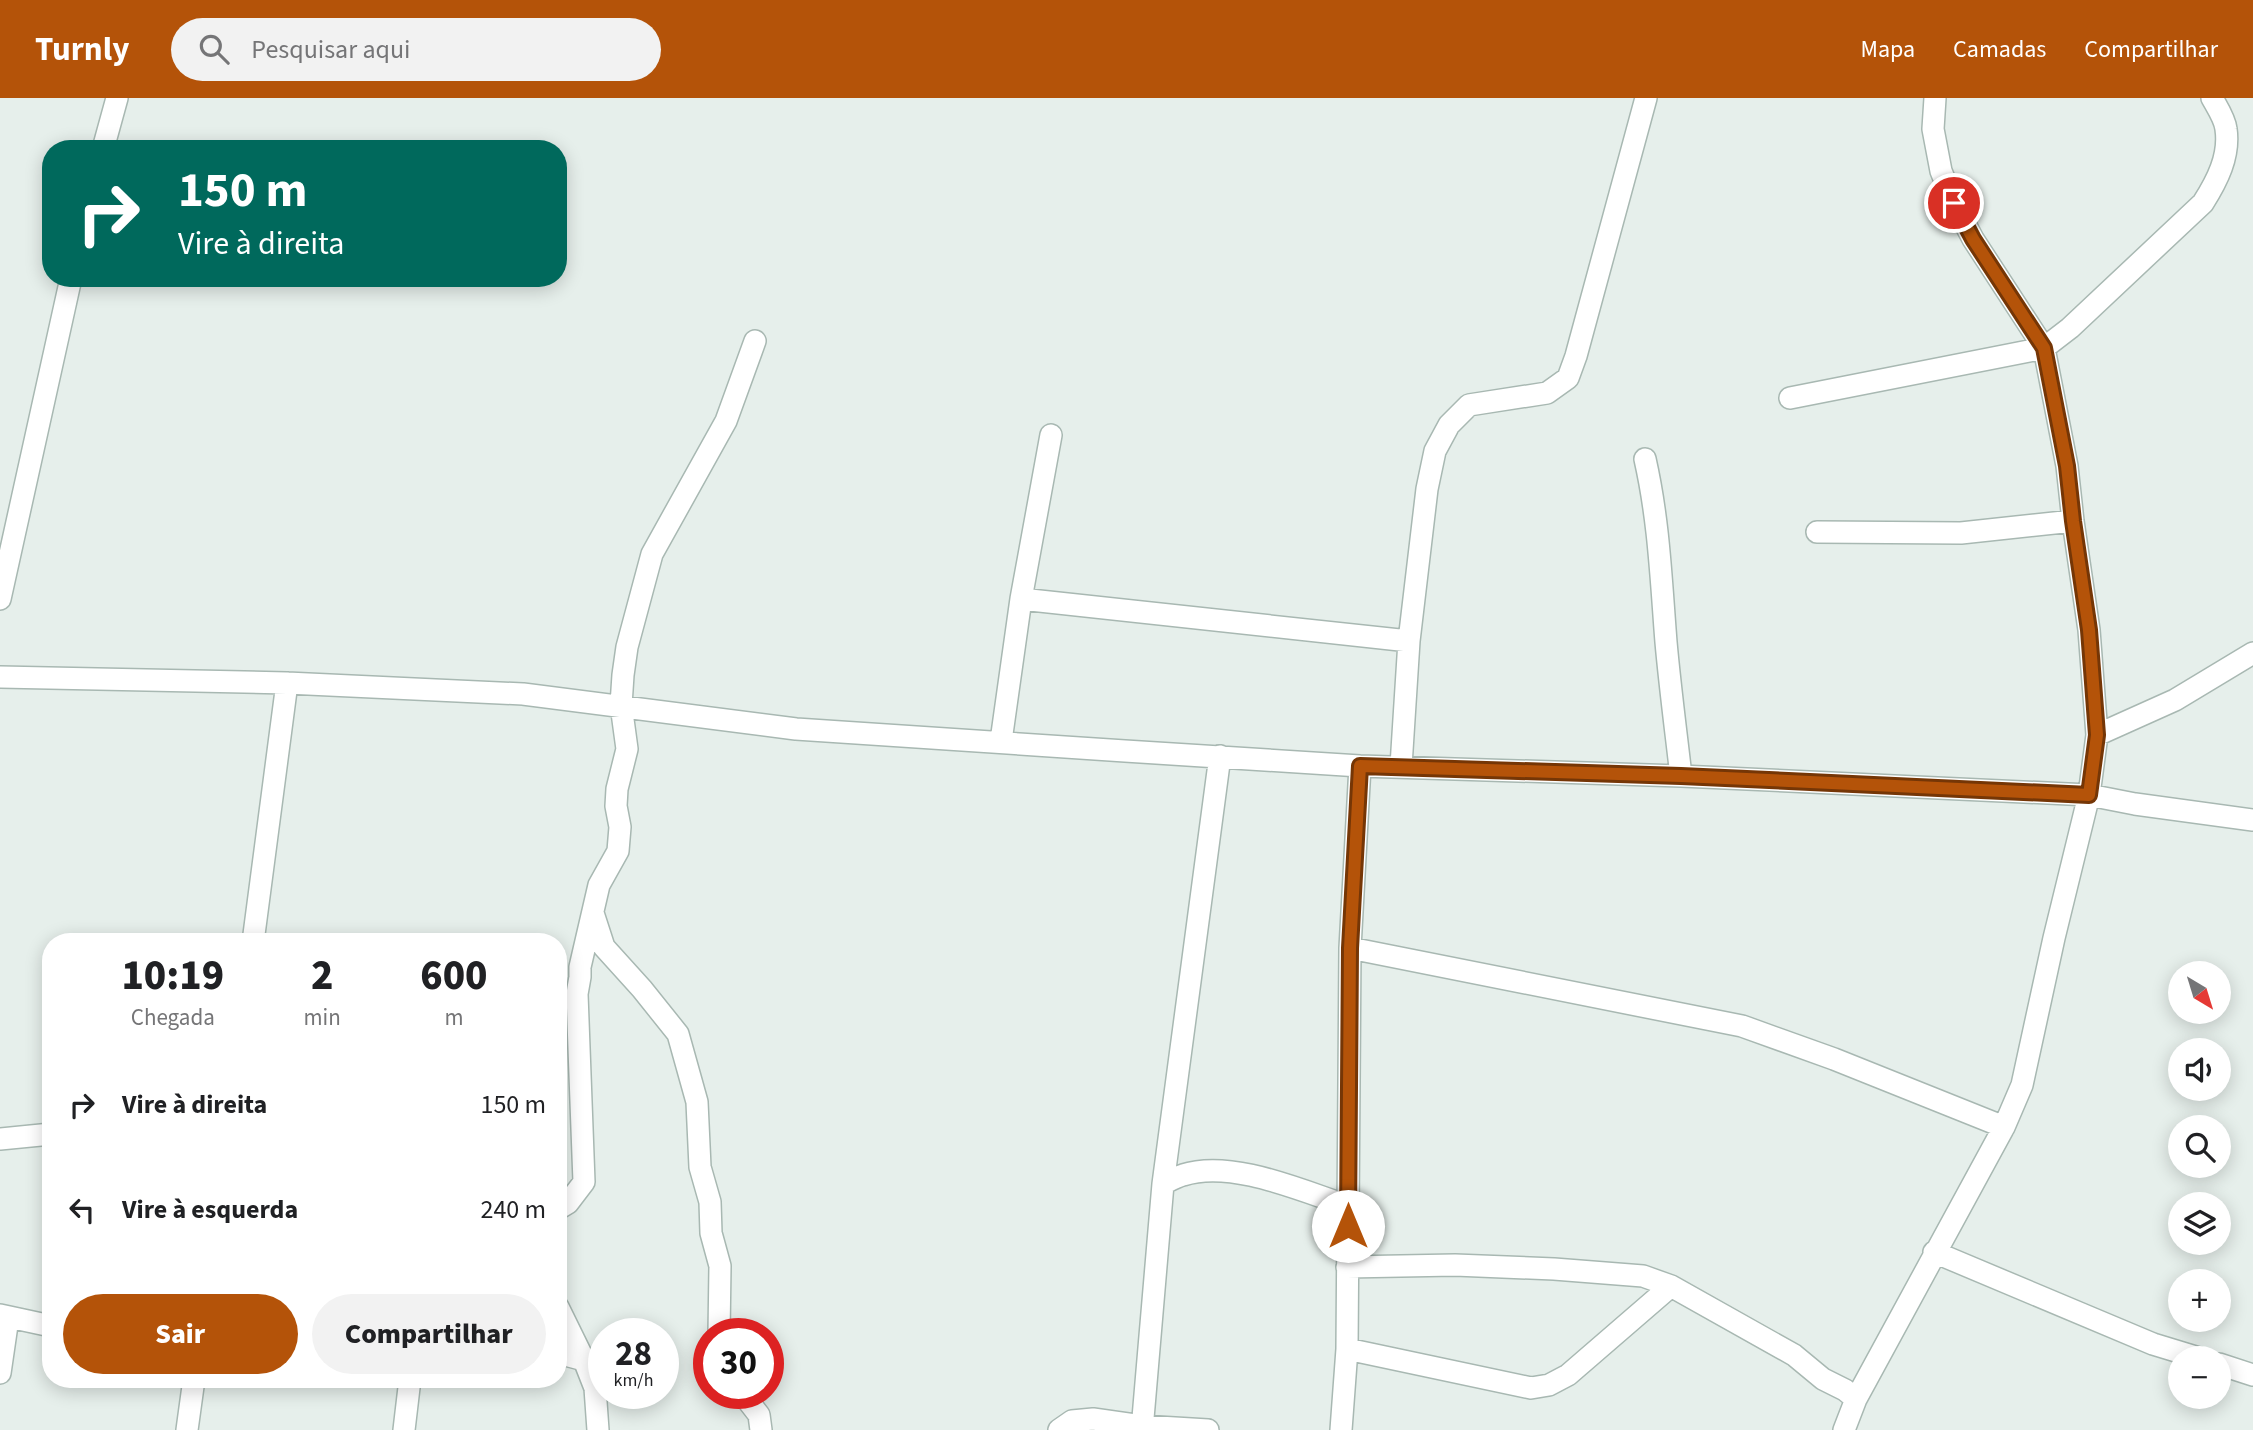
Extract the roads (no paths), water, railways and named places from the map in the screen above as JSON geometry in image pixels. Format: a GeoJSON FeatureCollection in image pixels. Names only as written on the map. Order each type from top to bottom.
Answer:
{"type":"FeatureCollection","features":[{"type":"Feature","properties":{"kind":"street"},"geometry":{"type":"LineString","coordinates":[[105,140],[117,98]]}},
{"type":"Feature","properties":{"kind":"street"},"geometry":{"type":"LineString","coordinates":[[1401,766],[1409,640],[1427,489],[1435,451],[1449,425],[1469,405],[1547,393],[1568,377],[1646,98]]}},
{"type":"Feature","properties":{"kind":"street"},"geometry":{"type":"LineString","coordinates":[[1844,1430],[1856,1399],[2004,1127],[2022,1085],[2089,795],[2097,735],[2089,630],[2067,466],[2044,348],[1973,239],[1954,203],[1941,171],[1933,129],[1935,98]]}},
{"type":"Feature","properties":{"kind":"street"},"geometry":{"type":"LineString","coordinates":[[1790,398],[2044,348],[2203,203],[2218,180],[2226,150],[2226,127],[2212,98]]}},
{"type":"Feature","properties":{"kind":"street"},"geometry":{"type":"LineString","coordinates":[[0,599],[69,287]]}},
{"type":"Feature","properties":{"kind":"street"},"geometry":{"type":"LineString","coordinates":[[567,1204],[584,1182],[577,994],[580,967],[599,885],[618,851],[620,827],[616,806],[617,789],[627,749],[621,705],[627,647],[652,554],[726,421],[755,341]]}},
{"type":"Feature","properties":{"kind":"street"},"geometry":{"type":"LineString","coordinates":[[1001,741],[1021,599],[1051,435]]}},
{"type":"Feature","properties":{"kind":"street"},"geometry":{"type":"LineString","coordinates":[[1645,459],[1660,545],[1666,641],[1681,776]]}},
{"type":"Feature","properties":{"kind":"street"},"geometry":{"type":"LineString","coordinates":[[1817,532],[1961,533],[2073,521]]}},
{"type":"Feature","properties":{"kind":"street"},"geometry":{"type":"LineString","coordinates":[[1021,599],[1409,640]]}},
{"type":"Feature","properties":{"kind":"street"},"geometry":{"type":"LineString","coordinates":[[2097,735],[2175,700],[2253,653]]}},
{"type":"Feature","properties":{"kind":"street"},"geometry":{"type":"LineString","coordinates":[[0,677],[287,683],[523,694],[796,729],[1360,766],[1681,776],[2089,795],[2253,820]]}},
{"type":"Feature","properties":{"kind":"street"},"geometry":{"type":"LineString","coordinates":[[254,933],[287,683]]}},
{"type":"Feature","properties":{"kind":"street"},"geometry":{"type":"LineString","coordinates":[[1142,1428],[1163,1184],[1220,756]]}},
{"type":"Feature","properties":{"kind":"street"},"geometry":{"type":"LineString","coordinates":[[1341,1430],[1346,1349],[1350,948],[1360,766]]}},
{"type":"Feature","properties":{"kind":"street"},"geometry":{"type":"LineString","coordinates":[[593,911],[604,947],[678,1034],[698,1102],[700,1167],[710,1202],[711,1233],[720,1266],[719,1318]]}},
{"type":"Feature","properties":{"kind":"street"},"geometry":{"type":"LineString","coordinates":[[1350,948],[1742,1026],[1834,1059],[2004,1127]]}},
{"type":"Feature","properties":{"kind":"street"},"geometry":{"type":"LineString","coordinates":[[0,1139],[42,1135]]}},
{"type":"Feature","properties":{"kind":"street"},"geometry":{"type":"LineString","coordinates":[[1163,1184],[1183,1175],[1220,1171],[1256,1176],[1348,1206]]}},
{"type":"Feature","properties":{"kind":"street"},"geometry":{"type":"LineString","coordinates":[[1934,1252],[2168,1349]]}},
{"type":"Feature","properties":{"kind":"street"},"geometry":{"type":"LineString","coordinates":[[1347,1267],[1455,1265],[1643,1276],[1671,1286],[1794,1354],[1823,1379],[1856,1399]]}},
{"type":"Feature","properties":{"kind":"street"},"geometry":{"type":"LineString","coordinates":[[1346,1349],[1531,1388],[1549,1385],[1568,1375],[1671,1286]]}},
{"type":"Feature","properties":{"kind":"street"},"geometry":{"type":"LineString","coordinates":[[0,1373],[4,1317],[42,1324]]}},
{"type":"Feature","properties":{"kind":"street"},"geometry":{"type":"LineString","coordinates":[[567,1325],[595,1388],[598,1430]]}},
{"type":"Feature","properties":{"kind":"street"},"geometry":{"type":"LineString","coordinates":[[567,1355],[584,1360]]}},
{"type":"Feature","properties":{"kind":"street"},"geometry":{"type":"LineString","coordinates":[[2231,1368],[2253,1375]]}},
{"type":"Feature","properties":{"kind":"street"},"geometry":{"type":"LineString","coordinates":[[187,1430],[189,1388]]}},
{"type":"Feature","properties":{"kind":"street"},"geometry":{"type":"LineString","coordinates":[[404,1430],[409,1388]]}},
{"type":"Feature","properties":{"kind":"street"},"geometry":{"type":"LineString","coordinates":[[754,1409],[759,1415],[761,1430]]}},
{"type":"Feature","properties":{"kind":"street"},"geometry":{"type":"LineString","coordinates":[[1059,1430],[1072,1421],[1093,1419],[1142,1428],[1208,1430]]}}]}
